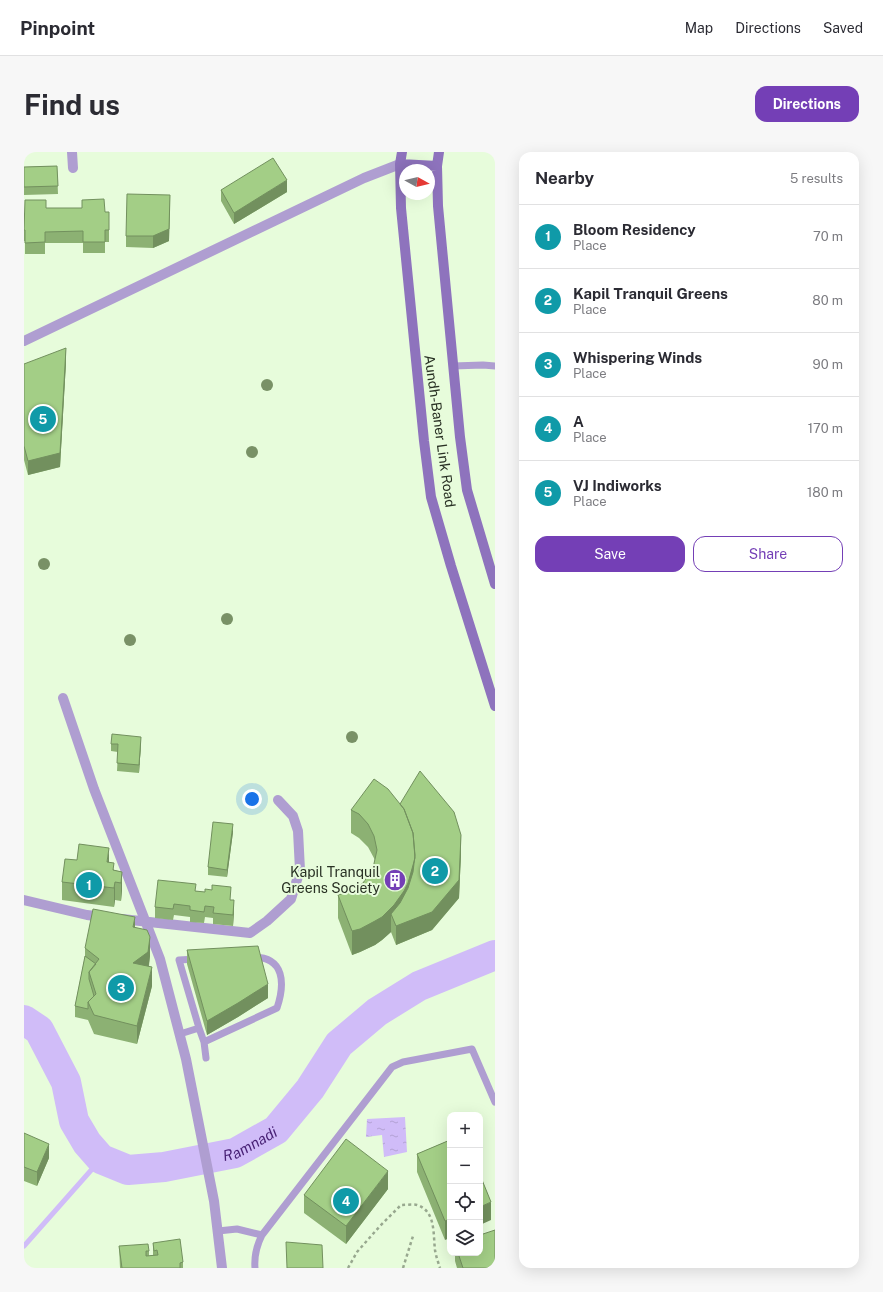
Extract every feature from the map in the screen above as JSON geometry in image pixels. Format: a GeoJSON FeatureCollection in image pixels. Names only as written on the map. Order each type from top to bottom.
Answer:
{"type":"FeatureCollection","features":[{"type":"Feature","properties":{"kind":"main road","name":"Aundh-Baner Link Road"},"geometry":{"type":"LineString","coordinates":[[400,164],[402,152]]}},
{"type":"Feature","properties":{"kind":"main road","name":"Aundh-Baner Link Road"},"geometry":{"type":"LineString","coordinates":[[439,152],[437,166],[438,206],[460,437],[467,490],[495,584]]}},
{"type":"Feature","properties":{"kind":"main road","name":"Aundh-Baner Link Road"},"geometry":{"type":"LineString","coordinates":[[401,200],[424,441],[431,497],[450,566],[495,706]]}},
{"type":"Feature","properties":{"kind":"street"},"geometry":{"type":"LineString","coordinates":[[72,152],[73,168]]}},
{"type":"Feature","properties":{"kind":"street"},"geometry":{"type":"LineString","coordinates":[[24,341],[364,178],[399,164]]}},
{"type":"Feature","properties":{"kind":"street"},"geometry":{"type":"LineString","coordinates":[[63,698],[94,789],[160,958],[186,1059],[214,1201],[222,1268]]}},
{"type":"Feature","properties":{"kind":"street"},"geometry":{"type":"LineString","coordinates":[[24,900],[87,915],[250,933],[272,917],[291,899],[300,870],[298,831],[293,816],[278,800]]}},
{"type":"Feature","properties":{"kind":"lane"},"geometry":{"type":"LineString","coordinates":[[454,366],[495,366]]}},
{"type":"Feature","properties":{"kind":"lane"},"geometry":{"type":"LineString","coordinates":[[204,1042],[277,1008],[282,995],[281,974],[273,962],[261,957],[248,957]]}},
{"type":"Feature","properties":{"kind":"lane"},"geometry":{"type":"LineString","coordinates":[[200,959],[179,960],[204,1042],[206,1058]]}},
{"type":"Feature","properties":{"kind":"lane"},"geometry":{"type":"LineString","coordinates":[[180,1034],[199,1028]]}},
{"type":"Feature","properties":{"kind":"lane"},"geometry":{"type":"LineString","coordinates":[[255,1268],[254,1262],[257,1245],[262,1235],[392,1066],[403,1062],[472,1048],[495,1102]]}},
{"type":"Feature","properties":{"kind":"lane"},"geometry":{"type":"LineString","coordinates":[[218,1231],[237,1229],[262,1235]]}},
{"type":"Feature","properties":{"kind":"path"},"geometry":{"type":"LineString","coordinates":[[348,1268],[357,1252],[401,1205],[417,1205],[430,1216],[434,1235],[435,1251],[440,1268]]}},
{"type":"Feature","properties":{"kind":"path"},"geometry":{"type":"LineString","coordinates":[[403,1268],[413,1236]]}},
{"type":"Feature","properties":{"kind":"water"},"geometry":{"type":"Polygon","coordinates":[[[405,1117],[407,1152],[384,1157],[382,1135],[366,1137],[367,1119],[405,1117]]]}},
{"type":"Feature","properties":{"kind":"building"},"geometry":{"type":"Polygon","coordinates":[[[273,158],[287,180],[234,213],[221,190],[273,158]]]}},
{"type":"Feature","properties":{"kind":"building"},"geometry":{"type":"Polygon","coordinates":[[[57,166],[58,186],[24,187],[24,167],[57,166]]]}},
{"type":"Feature","properties":{"kind":"building"},"geometry":{"type":"Polygon","coordinates":[[[127,194],[170,195],[169,229],[153,236],[126,236],[127,194]]]}},
{"type":"Feature","properties":{"kind":"building"},"geometry":{"type":"Polygon","coordinates":[[[104,199],[105,212],[109,212],[109,230],[105,230],[105,242],[83,242],[83,231],[45,232],[45,242],[25,243],[25,200],[46,200],[46,208],[82,208],[82,200],[104,199]]]}},
{"type":"Feature","properties":{"kind":"building"},"geometry":{"type":"Polygon","coordinates":[[[66,348],[60,453],[28,461],[24,446],[24,364],[66,348]]]}},
{"type":"Feature","properties":{"kind":"building"},"geometry":{"type":"Polygon","coordinates":[[[112,734],[141,737],[139,765],[117,763],[118,744],[111,744],[112,734]]]}},
{"type":"Feature","properties":{"kind":"building"},"geometry":{"type":"Polygon","coordinates":[[[420,771],[454,812],[461,835],[459,880],[432,912],[396,926],[391,914],[400,903],[408,888],[413,872],[415,855],[413,833],[404,809],[400,804],[420,771]]]}},
{"type":"Feature","properties":{"kind":"building","name":"Kapil Tranquil Greens Society"},"geometry":{"type":"Polygon","coordinates":[[[374,779],[388,789],[404,809],[413,833],[415,858],[408,883],[394,905],[382,917],[360,929],[352,931],[338,895],[351,891],[363,883],[373,868],[377,850],[374,836],[368,824],[359,814],[351,810],[374,779]]]}},
{"type":"Feature","properties":{"kind":"building"},"geometry":{"type":"Polygon","coordinates":[[[213,822],[233,824],[227,870],[208,867],[213,822]]]}},
{"type":"Feature","properties":{"kind":"building"},"geometry":{"type":"Polygon","coordinates":[[[79,844],[109,848],[107,862],[114,863],[113,870],[122,872],[121,883],[115,882],[114,888],[62,882],[65,859],[77,860],[79,844]]]}},
{"type":"Feature","properties":{"kind":"building"},"geometry":{"type":"Polygon","coordinates":[[[158,880],[196,884],[195,891],[205,892],[205,889],[212,890],[212,885],[231,887],[230,900],[234,900],[233,915],[213,913],[214,907],[205,906],[204,912],[190,910],[190,906],[174,904],[173,909],[155,907],[158,880]]]}},
{"type":"Feature","properties":{"kind":"building"},"geometry":{"type":"Polygon","coordinates":[[[93,909],[135,917],[133,927],[147,930],[150,937],[148,952],[133,963],[152,967],[137,1026],[94,1015],[88,1002],[96,994],[89,972],[99,959],[85,948],[93,909]]]}},
{"type":"Feature","properties":{"kind":"building"},"geometry":{"type":"Polygon","coordinates":[[[258,946],[268,984],[207,1021],[187,950],[258,946]]]}},
{"type":"Feature","properties":{"kind":"building"},"geometry":{"type":"Polygon","coordinates":[[[85,956],[96,964],[89,972],[89,979],[94,996],[88,1002],[88,1009],[75,1006],[85,956]]]}},
{"type":"Feature","properties":{"kind":"building"},"geometry":{"type":"Polygon","coordinates":[[[24,1133],[49,1144],[37,1172],[24,1167],[24,1133]]]}},
{"type":"Feature","properties":{"kind":"building"},"geometry":{"type":"Polygon","coordinates":[[[346,1139],[388,1171],[346,1226],[304,1195],[346,1139]]]}},
{"type":"Feature","properties":{"kind":"building"},"geometry":{"type":"Polygon","coordinates":[[[447,1141],[447,1220],[445,1221],[417,1154],[447,1141]]]}},
{"type":"Feature","properties":{"kind":"building"},"geometry":{"type":"Polygon","coordinates":[[[483,1182],[491,1202],[483,1206],[483,1182]]]}},
{"type":"Feature","properties":{"kind":"building"},"geometry":{"type":"Polygon","coordinates":[[[495,1230],[495,1268],[463,1268],[459,1256],[483,1256],[483,1234],[495,1230]]]}},
{"type":"Feature","properties":{"kind":"building"},"geometry":{"type":"Polygon","coordinates":[[[180,1239],[183,1262],[180,1263],[180,1268],[122,1268],[119,1246],[148,1244],[149,1251],[146,1251],[146,1256],[158,1255],[157,1250],[154,1251],[153,1243],[180,1239]]]}},
{"type":"Feature","properties":{"kind":"building"},"geometry":{"type":"Polygon","coordinates":[[[286,1242],[322,1245],[323,1268],[287,1268],[286,1242]]]}},
{"type":"Feature","properties":{"kind":"waterway","name":"Ramnadi"},"geometry":{"type":"LineString","coordinates":[[24,1020],[39,1030],[66,1082],[74,1121],[87,1143],[101,1159],[128,1170],[164,1167],[235,1153],[276,1130],[310,1089],[339,1044],[377,1012],[419,986],[495,955]]}},
{"type":"Feature","properties":{"kind":"waterway"},"geometry":{"type":"LineString","coordinates":[[24,1246],[101,1159]]}},
{"type":"Feature","properties":{"kind":"place","name":"VJ Indiworks"},"geometry":{"type":"Point","coordinates":[43,419]}},
{"type":"Feature","properties":{"kind":"place","name":"Kapil Tranquil Greens"},"geometry":{"type":"Point","coordinates":[435,871]}},
{"type":"Feature","properties":{"kind":"place","name":"Kapil Tranquil Greens Society"},"geometry":{"type":"Point","coordinates":[395,880]}},
{"type":"Feature","properties":{"kind":"place","name":"Bloom Residency"},"geometry":{"type":"Point","coordinates":[89,885]}},
{"type":"Feature","properties":{"kind":"place","name":"Whispering Winds"},"geometry":{"type":"Point","coordinates":[121,988]}},
{"type":"Feature","properties":{"kind":"place","name":"A"},"geometry":{"type":"Point","coordinates":[346,1201]}}]}
